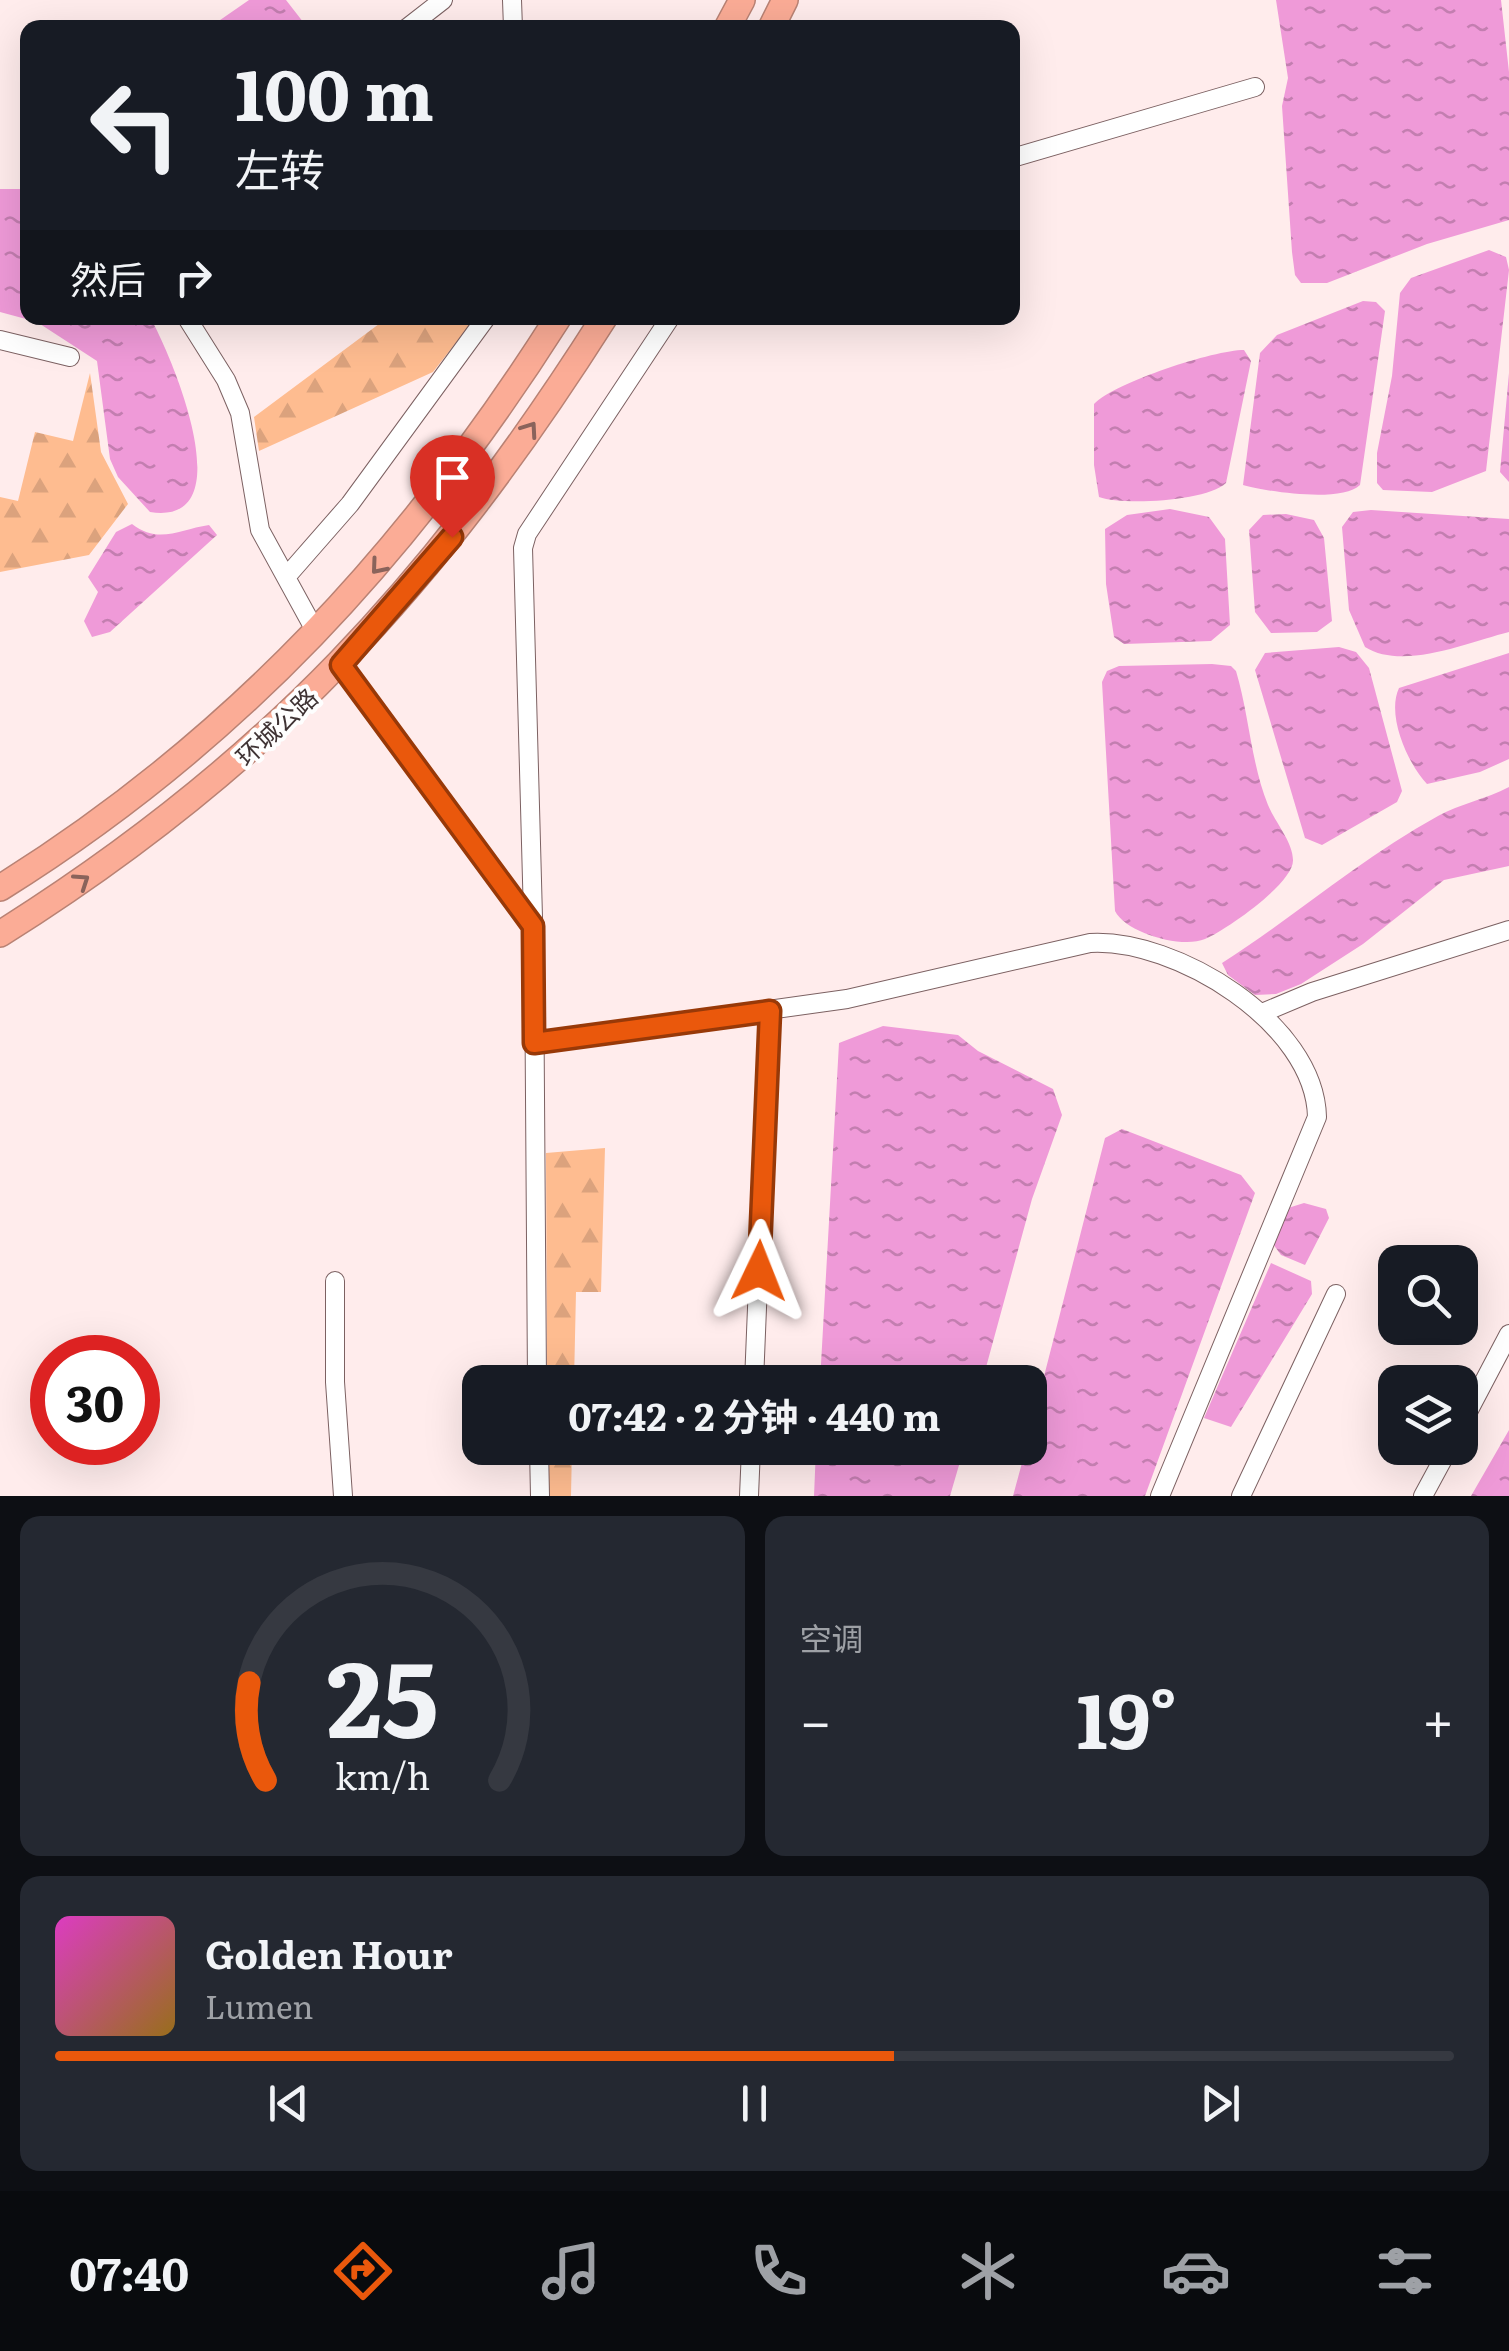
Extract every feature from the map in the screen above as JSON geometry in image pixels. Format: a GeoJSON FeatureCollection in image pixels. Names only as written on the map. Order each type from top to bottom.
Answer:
{"type":"FeatureCollection","features":[{"type":"Feature","properties":{"kind":"highway","name":"环城公路"},"geometry":{"type":"LineString","coordinates":[[0,888],[165,772],[317,634],[435,496],[553,325]]}},
{"type":"Feature","properties":{"kind":"highway","name":"环城公路"},"geometry":{"type":"LineString","coordinates":[[0,934],[188,803],[341,665],[466,520],[599,325]]}},
{"type":"Feature","properties":{"kind":"street"},"geometry":{"type":"LineString","coordinates":[[417,20],[443,0]]}},
{"type":"Feature","properties":{"kind":"street"},"geometry":{"type":"LineString","coordinates":[[1020,156],[1255,87]]}},
{"type":"Feature","properties":{"kind":"street"},"geometry":{"type":"LineString","coordinates":[[191,325],[226,380],[240,413],[258,524],[317,634]]}},
{"type":"Feature","properties":{"kind":"street"},"geometry":{"type":"LineString","coordinates":[[287,576],[350,504],[481,325]]}},
{"type":"Feature","properties":{"kind":"street"},"geometry":{"type":"LineString","coordinates":[[537,1365],[525,539],[665,325]]}},
{"type":"Feature","properties":{"kind":"street"},"geometry":{"type":"LineString","coordinates":[[0,340],[70,357]]}},
{"type":"Feature","properties":{"kind":"street"},"geometry":{"type":"LineString","coordinates":[[341,665],[533,926]]}},
{"type":"Feature","properties":{"kind":"street"},"geometry":{"type":"LineString","coordinates":[[1262,1012],[1312,992],[1509,930]]}},
{"type":"Feature","properties":{"kind":"street"},"geometry":{"type":"LineString","coordinates":[[534,1043],[847,1000],[1109,942],[1188,966],[1262,1012],[1286,1040],[1314,1092],[1316,1126],[1160,1496]]}},
{"type":"Feature","properties":{"kind":"street"},"geometry":{"type":"LineString","coordinates":[[755,1365],[770,1011]]}},
{"type":"Feature","properties":{"kind":"street"},"geometry":{"type":"LineString","coordinates":[[335,1281],[335,1382],[342,1496]]}},
{"type":"Feature","properties":{"kind":"street"},"geometry":{"type":"LineString","coordinates":[[1242,1496],[1336,1294]]}},
{"type":"Feature","properties":{"kind":"street"},"geometry":{"type":"LineString","coordinates":[[1478,1392],[1509,1334]]}},
{"type":"Feature","properties":{"kind":"street"},"geometry":{"type":"LineString","coordinates":[[539,1465],[540,1496]]}},
{"type":"Feature","properties":{"kind":"street"},"geometry":{"type":"LineString","coordinates":[[750,1496],[751,1465]]}},
{"type":"Feature","properties":{"kind":"street"},"geometry":{"type":"LineString","coordinates":[[1423,1496],[1440,1465]]}},
{"type":"Feature","properties":{"kind":"green space"},"geometry":{"type":"Polygon","coordinates":[[[378,325],[470,325],[433,372],[259,451],[254,417],[378,325]]]}},
{"type":"Feature","properties":{"kind":"green space"},"geometry":{"type":"Polygon","coordinates":[[[90,373],[101,452],[128,504],[89,555],[0,572],[0,497],[18,501],[35,432],[73,441],[90,373]]]}},
{"type":"Feature","properties":{"kind":"green space"},"geometry":{"type":"Polygon","coordinates":[[[605,1148],[601,1292],[576,1292],[574,1365],[547,1365],[546,1153],[605,1148]]]}},
{"type":"Feature","properties":{"kind":"green space"},"geometry":{"type":"Polygon","coordinates":[[[547,1465],[572,1465],[571,1496],[548,1496],[547,1465]]]}},
{"type":"Feature","properties":{"kind":"water"},"geometry":{"type":"Polygon","coordinates":[[[249,0],[286,0],[302,20],[220,20],[249,0]]]}},
{"type":"Feature","properties":{"kind":"water"},"geometry":{"type":"Polygon","coordinates":[[[1276,0],[1501,0],[1509,72],[1509,220],[1427,244],[1327,283],[1301,283],[1295,275],[1292,252],[1282,106],[1288,78],[1276,0]]]}},
{"type":"Feature","properties":{"kind":"water"},"geometry":{"type":"Polygon","coordinates":[[[0,189],[20,189],[20,317],[0,312],[0,189]]]}},
{"type":"Feature","properties":{"kind":"water"},"geometry":{"type":"Polygon","coordinates":[[[1489,250],[1506,257],[1509,270],[1486,471],[1432,492],[1383,490],[1377,483],[1377,453],[1392,376],[1400,293],[1411,278],[1489,250]]]}},
{"type":"Feature","properties":{"kind":"water"},"geometry":{"type":"Polygon","coordinates":[[[1363,301],[1376,302],[1385,311],[1360,485],[1338,494],[1322,495],[1243,485],[1260,353],[1277,335],[1363,301]]]}},
{"type":"Feature","properties":{"kind":"water"},"geometry":{"type":"Polygon","coordinates":[[[42,325],[154,325],[173,367],[194,435],[197,467],[193,493],[178,509],[150,512],[118,477],[110,459],[97,361],[42,325]]]}},
{"type":"Feature","properties":{"kind":"water"},"geometry":{"type":"Polygon","coordinates":[[[1244,350],[1251,361],[1226,483],[1184,498],[1127,501],[1099,497],[1094,465],[1094,404],[1122,386],[1166,369],[1244,350]]]}},
{"type":"Feature","properties":{"kind":"water"},"geometry":{"type":"Polygon","coordinates":[[[1509,373],[1509,482],[1500,472],[1509,373]]]}},
{"type":"Feature","properties":{"kind":"water"},"geometry":{"type":"Polygon","coordinates":[[[1170,509],[1209,517],[1225,539],[1230,625],[1211,641],[1124,644],[1114,637],[1106,584],[1105,529],[1127,515],[1170,509]]]}},
{"type":"Feature","properties":{"kind":"water"},"geometry":{"type":"Polygon","coordinates":[[[1353,512],[1509,519],[1509,632],[1417,655],[1380,654],[1365,647],[1349,610],[1342,527],[1353,512]]]}},
{"type":"Feature","properties":{"kind":"water"},"geometry":{"type":"Polygon","coordinates":[[[1286,514],[1314,520],[1324,538],[1332,621],[1317,632],[1271,633],[1255,612],[1249,530],[1263,515],[1286,514]]]}},
{"type":"Feature","properties":{"kind":"water"},"geometry":{"type":"Polygon","coordinates":[[[132,524],[161,535],[209,525],[217,535],[110,632],[92,637],[84,621],[98,592],[88,577],[116,532],[132,524]]]}},
{"type":"Feature","properties":{"kind":"water"},"geometry":{"type":"Polygon","coordinates":[[[1339,647],[1356,652],[1369,668],[1402,791],[1397,802],[1322,845],[1305,838],[1255,670],[1265,653],[1339,647]]]}},
{"type":"Feature","properties":{"kind":"water"},"geometry":{"type":"Polygon","coordinates":[[[1509,653],[1509,759],[1480,772],[1427,784],[1401,739],[1395,712],[1399,688],[1509,653]]]}},
{"type":"Feature","properties":{"kind":"water"},"geometry":{"type":"Polygon","coordinates":[[[1119,666],[1231,666],[1236,671],[1262,789],[1293,860],[1283,881],[1257,905],[1205,939],[1183,942],[1142,932],[1115,911],[1102,682],[1107,671],[1119,666]]]}},
{"type":"Feature","properties":{"kind":"water"},"geometry":{"type":"Polygon","coordinates":[[[1509,787],[1509,866],[1444,880],[1363,944],[1301,984],[1276,994],[1255,995],[1228,975],[1222,963],[1382,850],[1446,812],[1509,787]]]}},
{"type":"Feature","properties":{"kind":"water"},"geometry":{"type":"Polygon","coordinates":[[[883,1026],[958,1035],[978,1051],[1053,1089],[1062,1115],[1032,1199],[987,1365],[821,1365],[839,1043],[883,1026]]]}},
{"type":"Feature","properties":{"kind":"water"},"geometry":{"type":"Polygon","coordinates":[[[1122,1129],[1241,1175],[1255,1193],[1145,1496],[1013,1496],[1021,1465],[1047,1465],[1047,1365],[1105,1138],[1122,1129]]]}},
{"type":"Feature","properties":{"kind":"water"},"geometry":{"type":"Polygon","coordinates":[[[1304,1203],[1326,1209],[1329,1218],[1305,1265],[1281,1255],[1273,1244],[1288,1208],[1304,1203]]]}},
{"type":"Feature","properties":{"kind":"water"},"geometry":{"type":"Polygon","coordinates":[[[1271,1263],[1311,1281],[1312,1294],[1231,1427],[1204,1418],[1271,1263]]]}},
{"type":"Feature","properties":{"kind":"water"},"geometry":{"type":"Polygon","coordinates":[[[1509,1430],[1509,1496],[1471,1496],[1509,1430]]]}},
{"type":"Feature","properties":{"kind":"water"},"geometry":{"type":"Polygon","coordinates":[[[815,1465],[959,1465],[950,1496],[814,1496],[815,1465]]]}},
{"type":"Feature","properties":{"kind":"route"},"geometry":{"type":"LineString","coordinates":[[452,537],[341,665],[533,926],[534,1043],[770,1011],[759,1271]]}}]}
